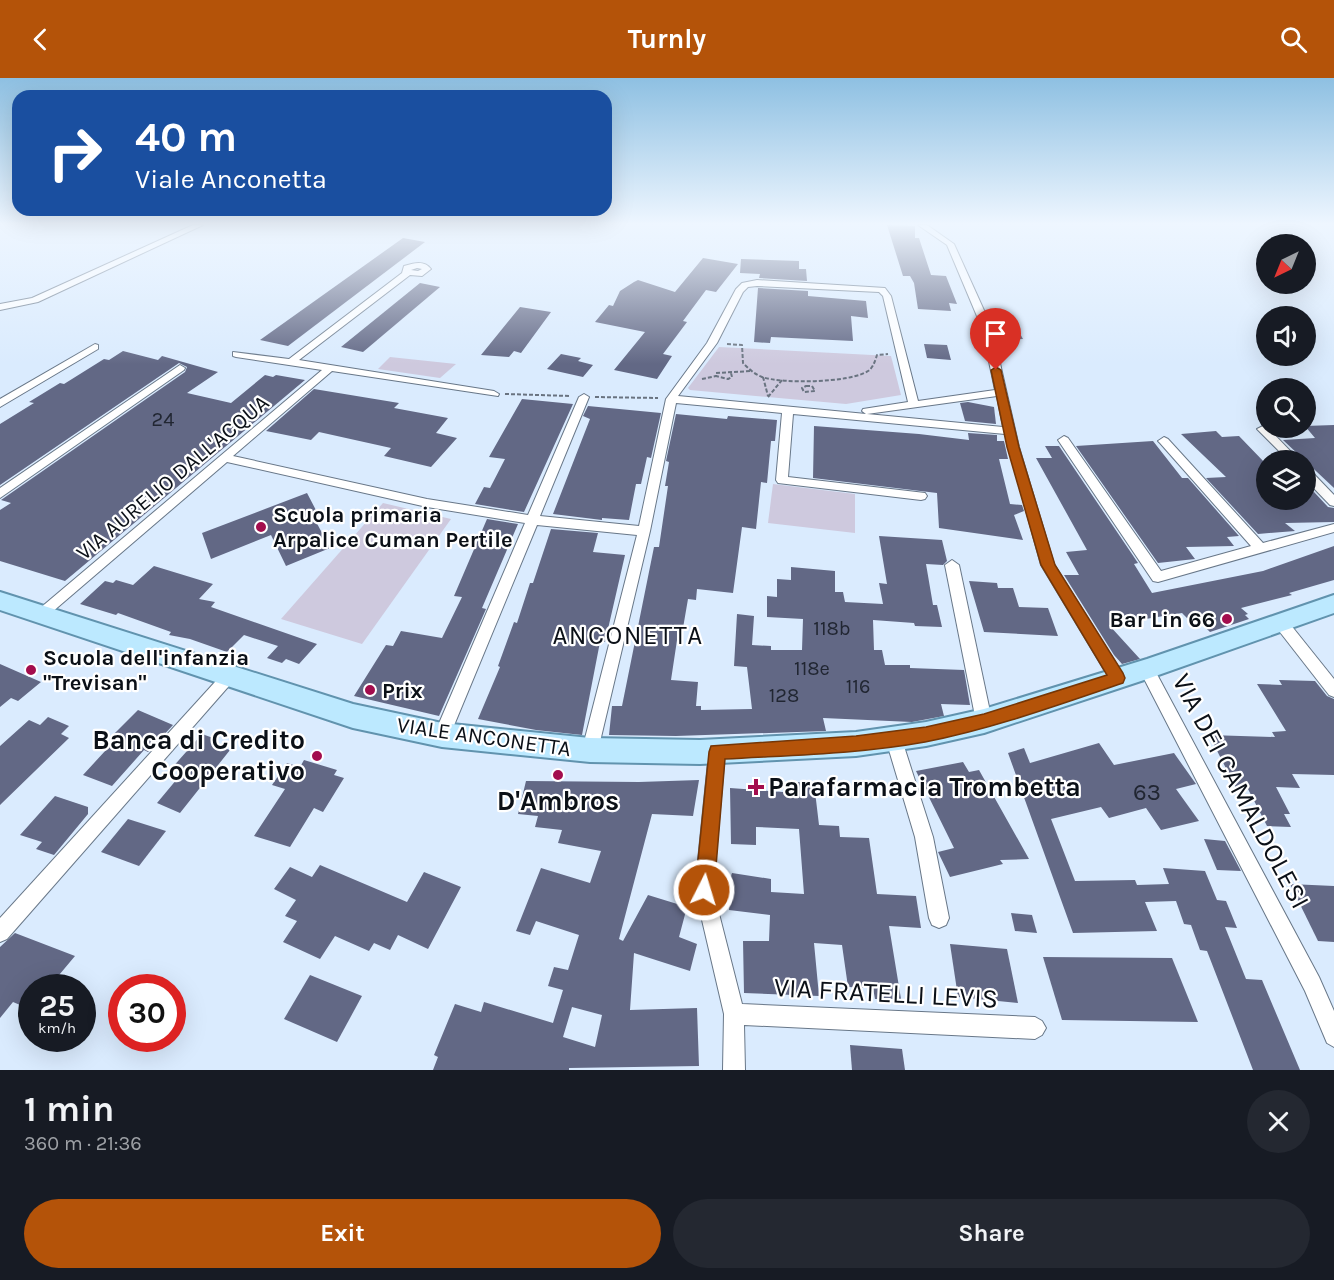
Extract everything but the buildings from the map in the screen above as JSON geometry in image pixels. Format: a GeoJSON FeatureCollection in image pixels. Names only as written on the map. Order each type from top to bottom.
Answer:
{"type":"FeatureCollection","features":[{"type":"Feature","properties":{"kind":"main road","name":"VIALE ANCONETTA"},"geometry":{"type":"LineString","coordinates":[[0,601],[353,716],[442,735],[590,750],[717,752],[894,740],[984,721],[1147,669],[1334,604]]}},
{"type":"Feature","properties":{"kind":"street"},"geometry":{"type":"LineString","coordinates":[[0,307],[8,308],[35,300],[98,271]]}},
{"type":"Feature","properties":{"kind":"street"},"geometry":{"type":"LineString","coordinates":[[962,271],[987,328],[1011,431],[1048,565],[1117,678]]}},
{"type":"Feature","properties":{"kind":"street"},"geometry":{"type":"LineString","coordinates":[[291,362],[408,273]]}},
{"type":"Feature","properties":{"kind":"street"},"geometry":{"type":"LineString","coordinates":[[590,750],[644,531],[671,399],[712,343],[745,285],[757,283],[861,287],[882,290],[887,296],[914,405]]}},
{"type":"Feature","properties":{"kind":"street"},"geometry":{"type":"LineString","coordinates":[[0,404],[94,347]]}},
{"type":"Feature","properties":{"kind":"street","name":"VIA AURELIO DALL'ACQUA"},"geometry":{"type":"LineString","coordinates":[[236,354],[494,394]]}},
{"type":"Feature","properties":{"kind":"street"},"geometry":{"type":"LineString","coordinates":[[0,494],[180,368]]}},
{"type":"Feature","properties":{"kind":"street","name":"VIA AURELIO DALL'ACQUA"},"geometry":{"type":"LineString","coordinates":[[39,615],[330,368]]}},
{"type":"Feature","properties":{"kind":"street"},"geometry":{"type":"LineString","coordinates":[[846,414],[1001,392]]}},
{"type":"Feature","properties":{"kind":"street"},"geometry":{"type":"LineString","coordinates":[[442,735],[584,397]]}},
{"type":"Feature","properties":{"kind":"street"},"geometry":{"type":"LineString","coordinates":[[671,399],[1011,431]]}},
{"type":"Feature","properties":{"kind":"street"},"geometry":{"type":"LineString","coordinates":[[788,409],[782,480],[921,496]]}},
{"type":"Feature","properties":{"kind":"street"},"geometry":{"type":"LineString","coordinates":[[1272,438],[1284,450]]}},
{"type":"Feature","properties":{"kind":"street"},"geometry":{"type":"LineString","coordinates":[[1064,440],[1158,577],[1334,528]]}},
{"type":"Feature","properties":{"kind":"street"},"geometry":{"type":"LineString","coordinates":[[1164,441],[1260,548]]}},
{"type":"Feature","properties":{"kind":"street"},"geometry":{"type":"LineString","coordinates":[[225,458],[427,503],[533,520],[644,531]]}},
{"type":"Feature","properties":{"kind":"street"},"geometry":{"type":"LineString","coordinates":[[1316,483],[1334,502]]}},
{"type":"Feature","properties":{"kind":"street"},"geometry":{"type":"LineString","coordinates":[[952,564],[984,721]]}},
{"type":"Feature","properties":{"kind":"street"},"geometry":{"type":"LineString","coordinates":[[1281,623],[1334,690]]}},
{"type":"Feature","properties":{"kind":"street","name":"VIA DEI CAMALDOLESI"},"geometry":{"type":"LineString","coordinates":[[1147,669],[1312,984],[1334,1036]]}},
{"type":"Feature","properties":{"kind":"street"},"geometry":{"type":"LineString","coordinates":[[0,932],[230,675]]}},
{"type":"Feature","properties":{"kind":"street"},"geometry":{"type":"LineString","coordinates":[[894,740],[924,837],[939,918]]}},
{"type":"Feature","properties":{"kind":"street"},"geometry":{"type":"LineString","coordinates":[[717,752],[704,890],[734,1014],[734,1070]]}},
{"type":"Feature","properties":{"kind":"street","name":"VIA FRATELLI LEVIS"},"geometry":{"type":"LineString","coordinates":[[734,1014],[1035,1028]]}},
{"type":"Feature","properties":{"kind":"path"},"geometry":{"type":"LineString","coordinates":[[712,343],[742,345],[743,363],[751,371],[763,377],[782,380],[853,376],[868,371],[877,355],[902,354]]}},
{"type":"Feature","properties":{"kind":"path"},"geometry":{"type":"LineString","coordinates":[[731,373],[732,377],[729,379],[716,376],[716,373],[723,370],[731,373],[751,371]]}},
{"type":"Feature","properties":{"kind":"path"},"geometry":{"type":"LineString","coordinates":[[763,377],[768,397]]}},
{"type":"Feature","properties":{"kind":"path"},"geometry":{"type":"LineString","coordinates":[[801,379],[806,386]]}},
{"type":"Feature","properties":{"kind":"shaded area"},"geometry":{"type":"Polygon","coordinates":[[[719,347],[891,356],[901,395],[846,404],[690,390],[688,388],[719,347]]]}},
{"type":"Feature","properties":{"kind":"shaded area"},"geometry":{"type":"Polygon","coordinates":[[[390,357],[456,364],[440,378],[378,369],[390,357]]]}},
{"type":"Feature","properties":{"kind":"shaded area"},"geometry":{"type":"Polygon","coordinates":[[[773,484],[855,494],[855,533],[768,523],[773,484]]]}},
{"type":"Feature","properties":{"kind":"shaded area"},"geometry":{"type":"Polygon","coordinates":[[[383,503],[451,519],[362,644],[281,619],[383,503]]]}},
{"type":"Feature","properties":{"kind":"place","name":"Scuola primaria Arpalice Cuman Pertile"},"geometry":{"type":"Point","coordinates":[261,527]}},
{"type":"Feature","properties":{"kind":"place","name":"Bar Lin 66"},"geometry":{"type":"Point","coordinates":[1227,619]}},
{"type":"Feature","properties":{"kind":"place","name":"Scuola dell'infanzia \"Trevisan\""},"geometry":{"type":"Point","coordinates":[31,670]}},
{"type":"Feature","properties":{"kind":"place","name":"Prix"},"geometry":{"type":"Point","coordinates":[370,690]}},
{"type":"Feature","properties":{"kind":"place","name":"Banca di Credito Cooperativo"},"geometry":{"type":"Point","coordinates":[317,756]}},
{"type":"Feature","properties":{"kind":"place","name":"D'Ambros"},"geometry":{"type":"Point","coordinates":[558,775]}},
{"type":"Feature","properties":{"kind":"place","name":"Parafarmacia Trombetta"},"geometry":{"type":"Point","coordinates":[756,787]}},
{"type":"Feature","properties":{"kind":"district","name":"ANCONETTA"},"geometry":{"type":"Point","coordinates":[628,635]}},
{"type":"Feature","properties":{"kind":"route"},"geometry":{"type":"LineString","coordinates":[[704,890],[717,752],[894,740],[984,721],[1117,678],[1048,565],[1013,447],[996,370]]}}]}
